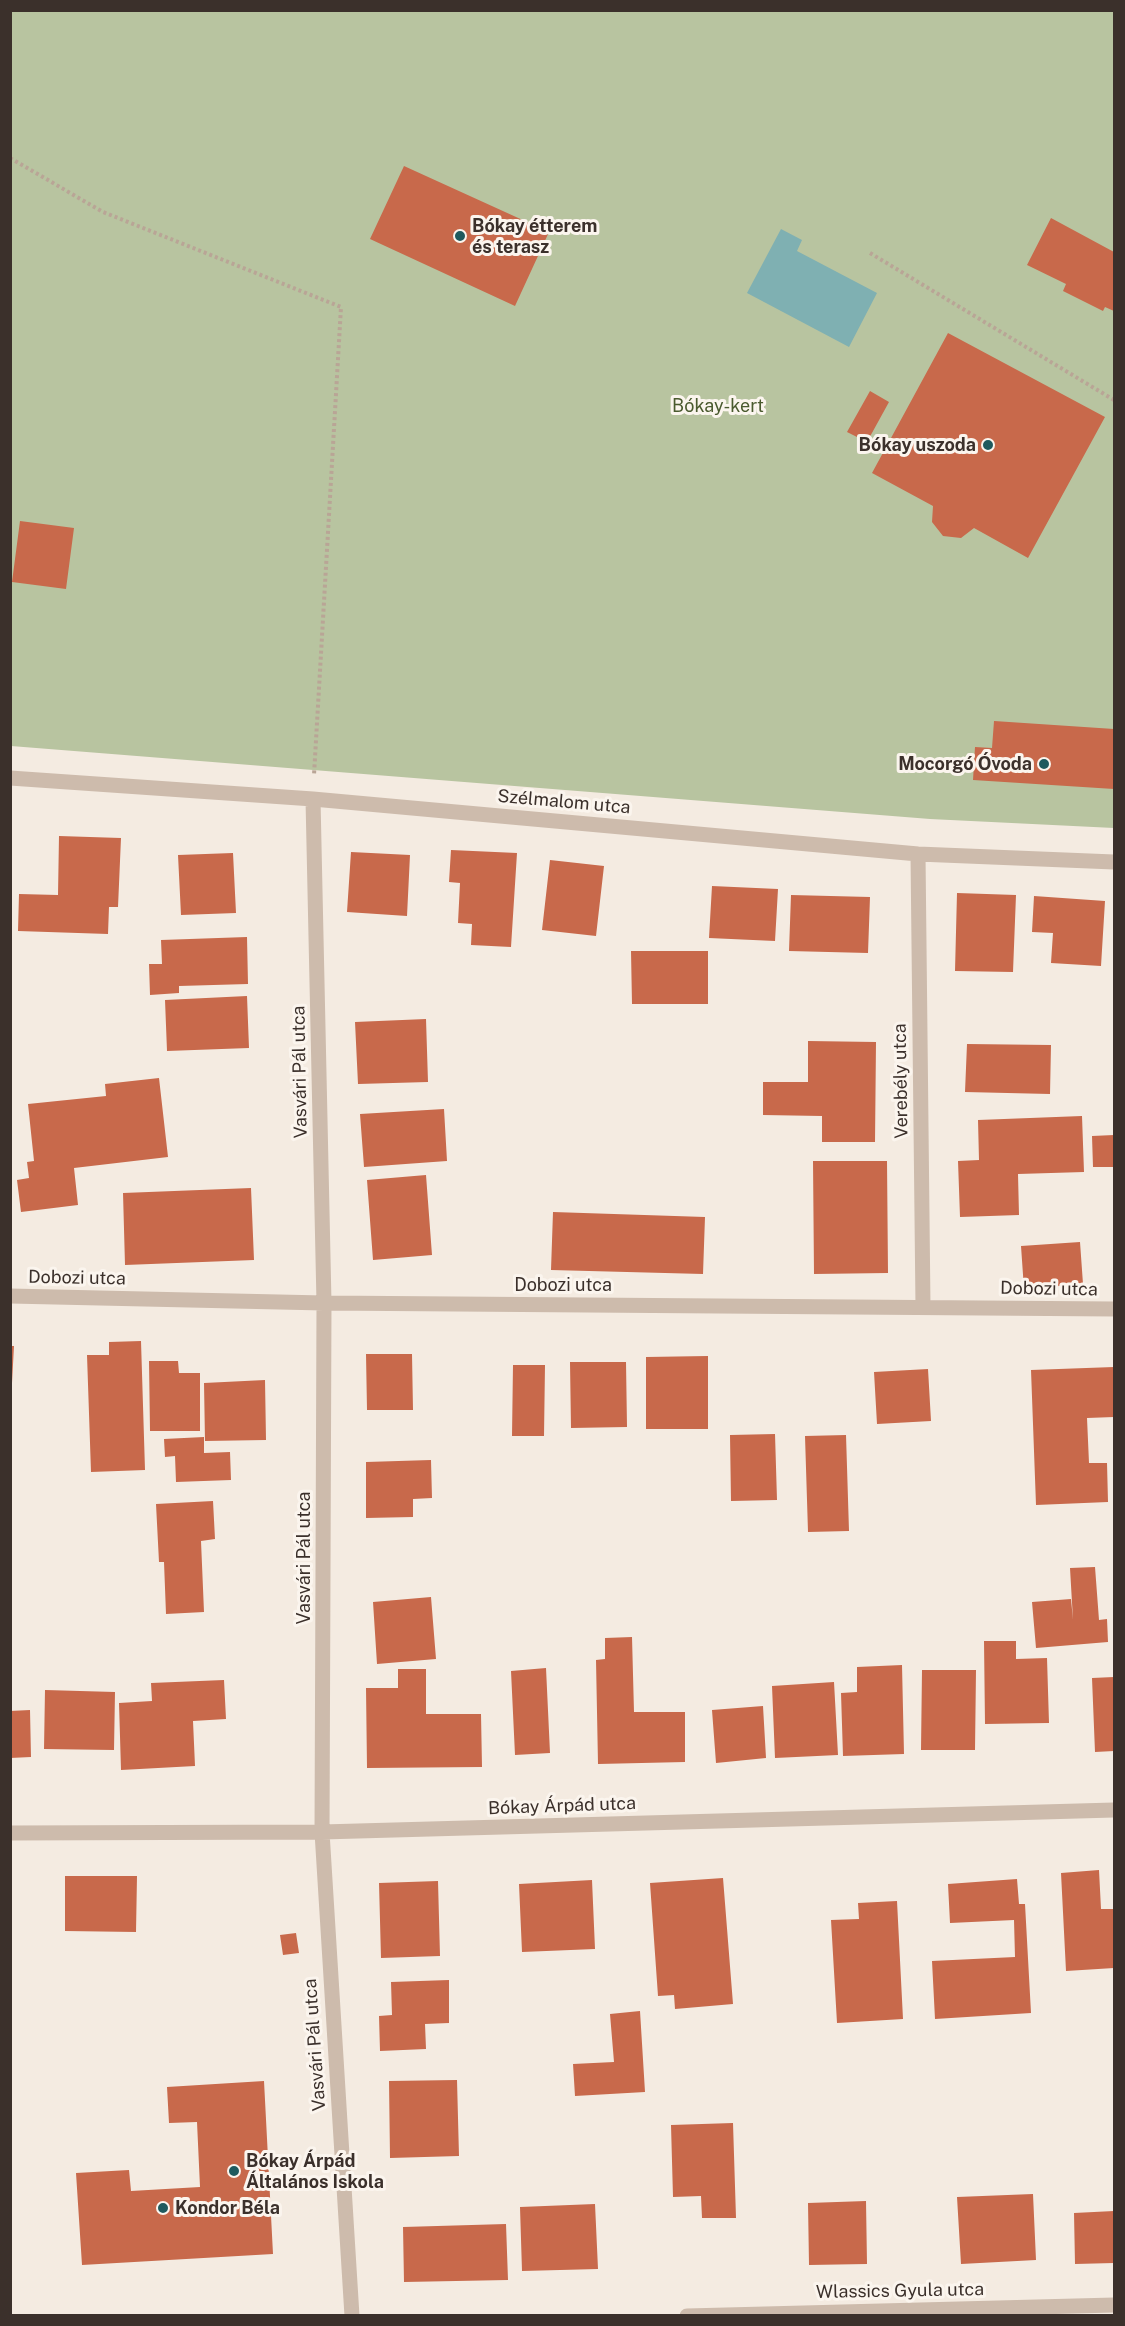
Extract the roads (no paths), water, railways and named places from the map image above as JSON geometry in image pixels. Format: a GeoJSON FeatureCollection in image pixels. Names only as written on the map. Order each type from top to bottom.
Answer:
{"type":"FeatureCollection","features":[{"type":"Feature","properties":{"kind":"street","name":"Szélmalom utca"},"geometry":{"type":"LineString","coordinates":[[10,778],[313,799],[918,854],[1114,862]]}},
{"type":"Feature","properties":{"kind":"street","name":"Vasvári Pál utca"},"geometry":{"type":"LineString","coordinates":[[313,799],[324,1303],[322,1832],[352,2316]]}},
{"type":"Feature","properties":{"kind":"street","name":"Verebély utca"},"geometry":{"type":"LineString","coordinates":[[918,854],[923,1307]]}},
{"type":"Feature","properties":{"kind":"street","name":"Dobozi utca"},"geometry":{"type":"LineString","coordinates":[[10,1296],[324,1303],[1114,1309]]}},
{"type":"Feature","properties":{"kind":"street","name":"Bókay Árpád utca"},"geometry":{"type":"LineString","coordinates":[[10,1833],[322,1832],[1114,1810]]}},
{"type":"Feature","properties":{"kind":"street","name":"Wlassics Gyula utca"},"geometry":{"type":"LineString","coordinates":[[687,2316],[1114,2305]]}},
{"type":"Feature","properties":{"kind":"water"},"geometry":{"type":"Polygon","coordinates":[[[781,229],[802,240],[797,251],[877,293],[849,347],[747,293],[781,229]]]}},
{"type":"Feature","properties":{"kind":"place","name":"Bókay étterem és terasz"},"geometry":{"type":"Point","coordinates":[460,236]}},
{"type":"Feature","properties":{"kind":"place","name":"Bókay uszoda"},"geometry":{"type":"Point","coordinates":[988,445]}},
{"type":"Feature","properties":{"kind":"place","name":"Mocorgó Óvoda"},"geometry":{"type":"Point","coordinates":[1044,764]}},
{"type":"Feature","properties":{"kind":"place","name":"Bókay Árpád Általános Iskola"},"geometry":{"type":"Point","coordinates":[234,2171]}},
{"type":"Feature","properties":{"kind":"place","name":"Kondor Béla"},"geometry":{"type":"Point","coordinates":[163,2208]}},
{"type":"Feature","properties":{"kind":"park label","name":"Bókay-kert"},"geometry":{"type":"Point","coordinates":[718,406]}}]}
